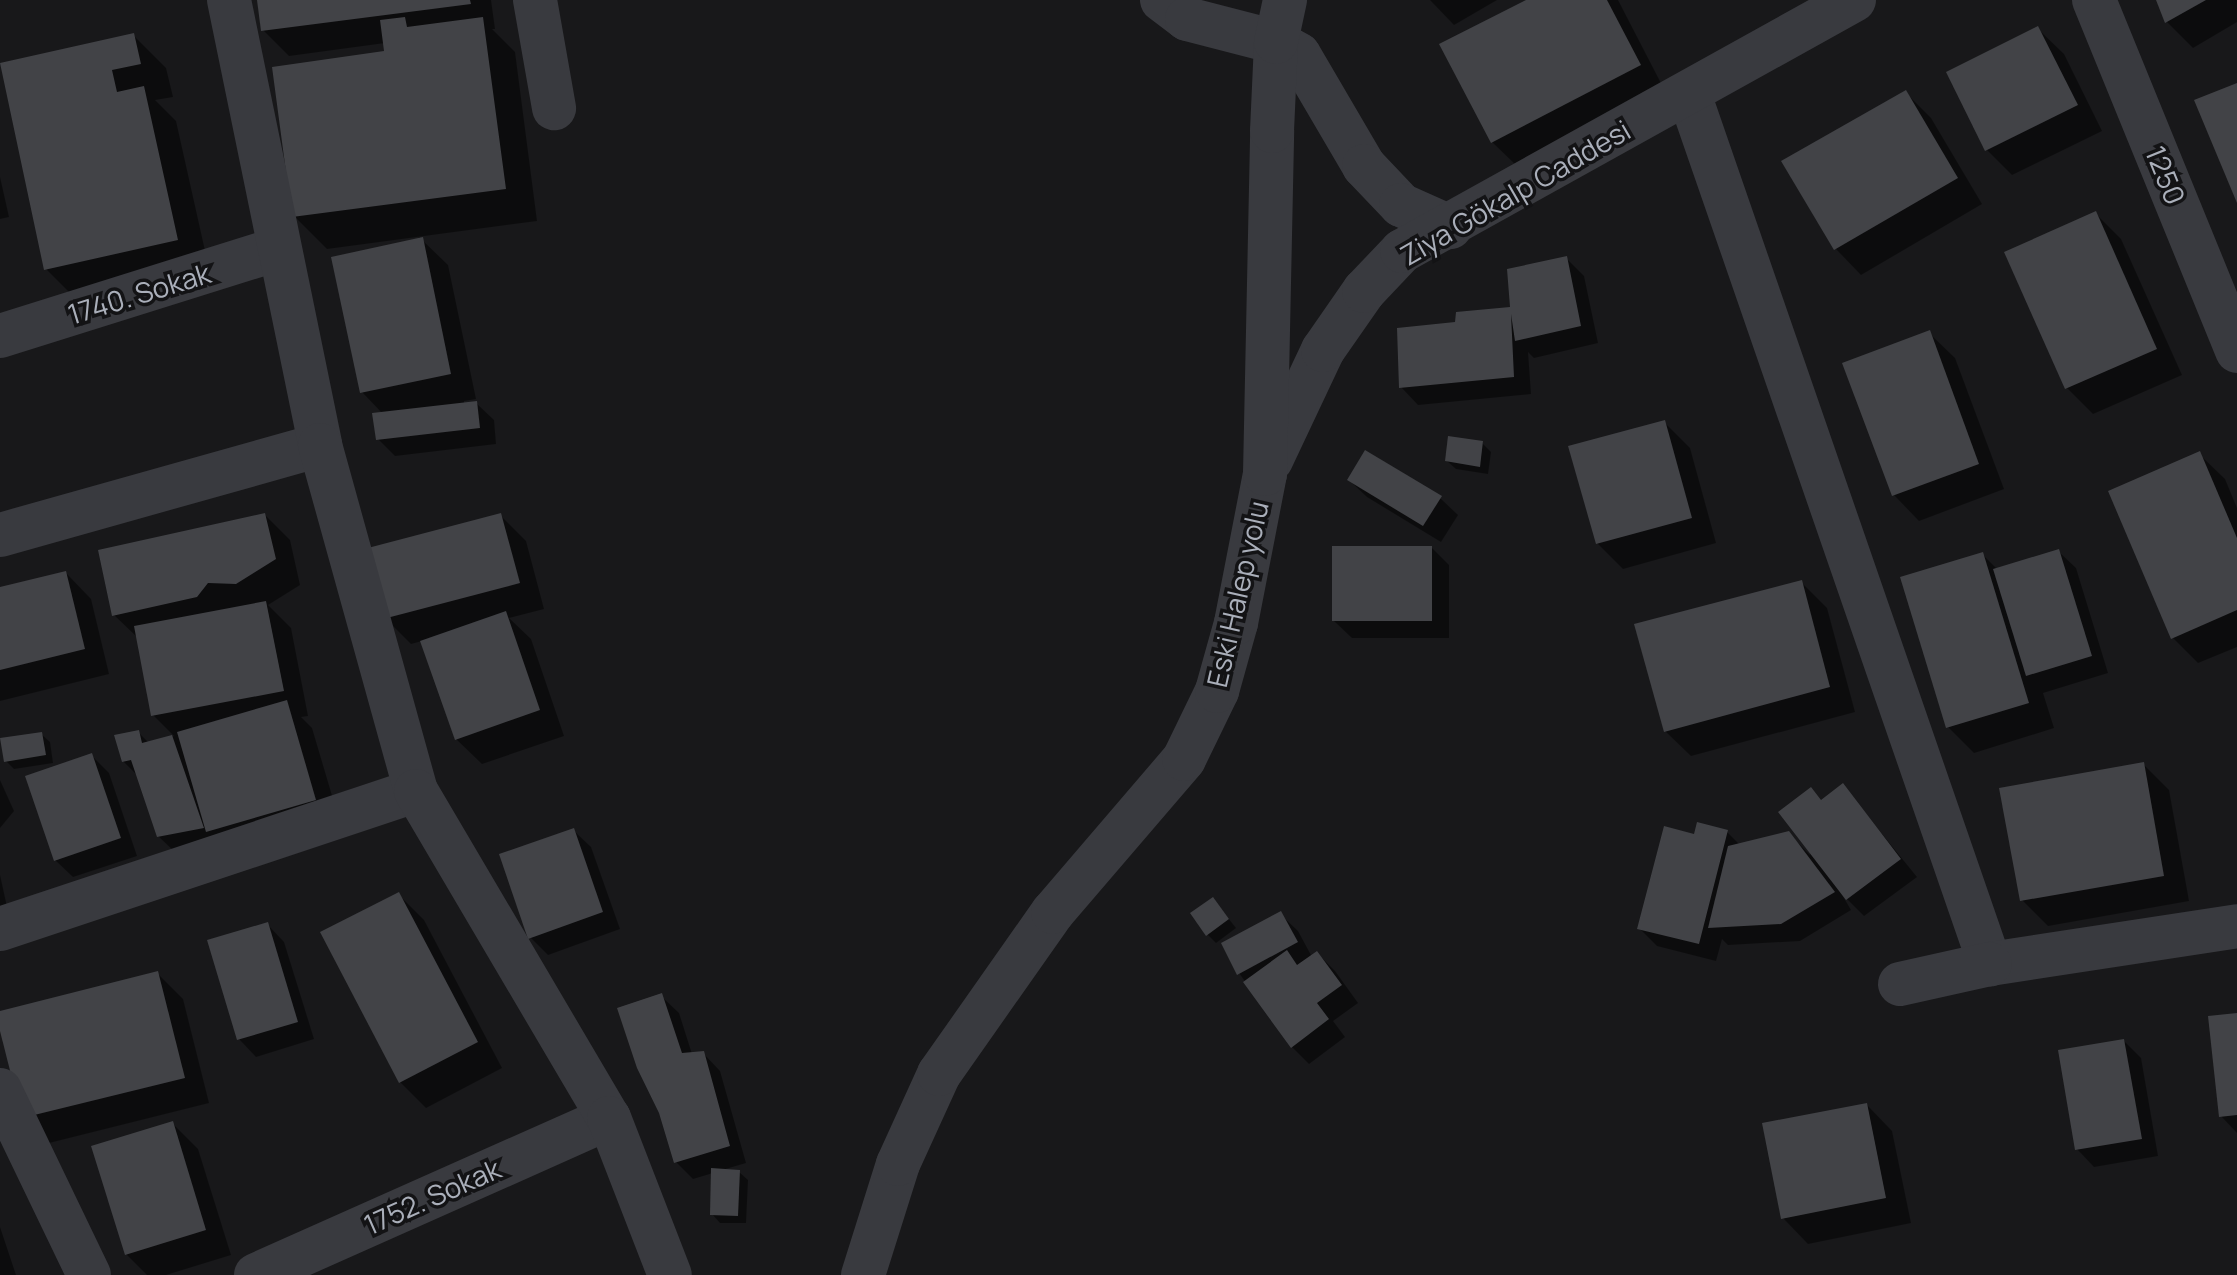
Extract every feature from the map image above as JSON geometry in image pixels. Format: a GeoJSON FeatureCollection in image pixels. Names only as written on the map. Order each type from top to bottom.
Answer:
{"type":"FeatureCollection","features":[{"type":"Feature","properties":{"kind":"street"},"geometry":{"type":"LineString","coordinates":[[229,0],[320,445],[416,791],[609,1118],[670,1275]]}},
{"type":"Feature","properties":{"kind":"street"},"geometry":{"type":"LineString","coordinates":[[535,0],[554,108]]}},
{"type":"Feature","properties":{"kind":"street"},"geometry":{"type":"LineString","coordinates":[[1162,0],[1187,19],[1276,42],[1299,55],[1364,166],[1401,205],[1450,227]]}},
{"type":"Feature","properties":{"kind":"street","name":"Eski Halep yolu"},"geometry":{"type":"LineString","coordinates":[[863,1275],[898,1164],[939,1074],[1053,912],[1184,759],[1217,691],[1236,623],[1265,474],[1276,42],[1285,0]]}},
{"type":"Feature","properties":{"kind":"street","name":"Ziya Gökalp Caddesi"},"geometry":{"type":"LineString","coordinates":[[1265,474],[1323,350],[1364,291],[1402,251],[1854,0]]}},
{"type":"Feature","properties":{"kind":"street","name":"1250"},"geometry":{"type":"LineString","coordinates":[[2094,0],[2237,351]]}},
{"type":"Feature","properties":{"kind":"street"},"geometry":{"type":"LineString","coordinates":[[1689,94],[1990,964]]}},
{"type":"Feature","properties":{"kind":"street","name":"1740. Sokak"},"geometry":{"type":"LineString","coordinates":[[0,336],[278,249]]}},
{"type":"Feature","properties":{"kind":"street"},"geometry":{"type":"LineString","coordinates":[[0,535],[320,445]]}},
{"type":"Feature","properties":{"kind":"street"},"geometry":{"type":"LineString","coordinates":[[0,929],[416,791]]}},
{"type":"Feature","properties":{"kind":"street"},"geometry":{"type":"LineString","coordinates":[[1900,984],[1990,964],[2237,926]]}},
{"type":"Feature","properties":{"kind":"street"},"geometry":{"type":"LineString","coordinates":[[0,1090],[89,1275]]}},
{"type":"Feature","properties":{"kind":"street","name":"1752. Sokak"},"geometry":{"type":"LineString","coordinates":[[256,1275],[609,1118]]}},
{"type":"Feature","properties":{"kind":"building"},"geometry":{"type":"Polygon","coordinates":[[[257,0],[470,0],[471,4],[261,31],[257,0]]]}},
{"type":"Feature","properties":{"kind":"building"},"geometry":{"type":"Polygon","coordinates":[[[1526,0],[1607,0],[1641,65],[1491,143],[1439,44],[1526,0]]]}},
{"type":"Feature","properties":{"kind":"building"},"geometry":{"type":"Polygon","coordinates":[[[2156,0],[2206,0],[2165,23],[2156,0]]]}},
{"type":"Feature","properties":{"kind":"building"},"geometry":{"type":"Polygon","coordinates":[[[405,17],[407,27],[483,17],[506,189],[292,217],[272,67],[384,51],[380,20],[405,17]]]}},
{"type":"Feature","properties":{"kind":"building"},"geometry":{"type":"Polygon","coordinates":[[[2038,26],[2078,105],[1985,151],[1946,72],[2038,26]]]}},
{"type":"Feature","properties":{"kind":"building"},"geometry":{"type":"Polygon","coordinates":[[[134,33],[141,64],[112,70],[117,92],[144,86],[178,240],[44,270],[0,63],[134,33]]]}},
{"type":"Feature","properties":{"kind":"building"},"geometry":{"type":"Polygon","coordinates":[[[2237,83],[2237,203],[2194,100],[2237,83]]]}},
{"type":"Feature","properties":{"kind":"building"},"geometry":{"type":"Polygon","coordinates":[[[1906,90],[1958,178],[1834,250],[1781,161],[1906,90]]]}},
{"type":"Feature","properties":{"kind":"building"},"geometry":{"type":"Polygon","coordinates":[[[2096,211],[2157,349],[2065,389],[2004,252],[2096,211]]]}},
{"type":"Feature","properties":{"kind":"building"},"geometry":{"type":"Polygon","coordinates":[[[423,237],[451,374],[360,393],[331,257],[423,237]]]}},
{"type":"Feature","properties":{"kind":"building"},"geometry":{"type":"Polygon","coordinates":[[[1567,256],[1581,326],[1515,341],[1511,314],[1514,377],[1399,388],[1397,328],[1455,322],[1456,312],[1510,307],[1507,269],[1567,256]]]}},
{"type":"Feature","properties":{"kind":"building"},"geometry":{"type":"Polygon","coordinates":[[[1930,330],[1979,464],[1892,496],[1842,363],[1930,330]]]}},
{"type":"Feature","properties":{"kind":"building"},"geometry":{"type":"Polygon","coordinates":[[[477,401],[480,428],[376,440],[372,413],[477,401]]]}},
{"type":"Feature","properties":{"kind":"building"},"geometry":{"type":"Polygon","coordinates":[[[1665,420],[1692,518],[1596,544],[1568,446],[1665,420]]]}},
{"type":"Feature","properties":{"kind":"building"},"geometry":{"type":"Polygon","coordinates":[[[1448,436],[1483,441],[1480,467],[1445,461],[1448,436]]]}},
{"type":"Feature","properties":{"kind":"building"},"geometry":{"type":"Polygon","coordinates":[[[1365,450],[1442,496],[1423,526],[1347,480],[1365,450]]]}},
{"type":"Feature","properties":{"kind":"building"},"geometry":{"type":"Polygon","coordinates":[[[2200,451],[2237,538],[2237,610],[2171,639],[2108,491],[2200,451]]]}},
{"type":"Feature","properties":{"kind":"building"},"geometry":{"type":"Polygon","coordinates":[[[265,513],[276,559],[236,584],[208,583],[197,597],[112,616],[98,550],[265,513]]]}},
{"type":"Feature","properties":{"kind":"building"},"geometry":{"type":"Polygon","coordinates":[[[501,513],[520,583],[383,619],[364,549],[501,513]]]}},
{"type":"Feature","properties":{"kind":"building"},"geometry":{"type":"Polygon","coordinates":[[[1332,546],[1432,546],[1432,621],[1332,621],[1332,546]]]}},
{"type":"Feature","properties":{"kind":"building"},"geometry":{"type":"Polygon","coordinates":[[[2059,549],[2092,656],[2026,676],[1993,569],[2059,549]]]}},
{"type":"Feature","properties":{"kind":"building"},"geometry":{"type":"Polygon","coordinates":[[[1983,552],[2029,703],[1946,728],[1900,577],[1983,552]]]}},
{"type":"Feature","properties":{"kind":"building"},"geometry":{"type":"Polygon","coordinates":[[[66,571],[85,649],[0,670],[0,587],[66,571]]]}},
{"type":"Feature","properties":{"kind":"building"},"geometry":{"type":"Polygon","coordinates":[[[1802,580],[1830,687],[1664,732],[1634,624],[1802,580]]]}},
{"type":"Feature","properties":{"kind":"building"},"geometry":{"type":"Polygon","coordinates":[[[266,601],[284,691],[151,716],[134,626],[266,601]]]}},
{"type":"Feature","properties":{"kind":"building"},"geometry":{"type":"Polygon","coordinates":[[[506,611],[540,710],[455,740],[420,641],[506,611]]]}},
{"type":"Feature","properties":{"kind":"building"},"geometry":{"type":"Polygon","coordinates":[[[287,700],[316,800],[206,832],[177,732],[287,700]]]}},
{"type":"Feature","properties":{"kind":"building"},"geometry":{"type":"Polygon","coordinates":[[[139,730],[142,743],[172,735],[204,828],[157,837],[131,760],[122,762],[114,735],[139,730]]]}},
{"type":"Feature","properties":{"kind":"building"},"geometry":{"type":"Polygon","coordinates":[[[42,732],[46,755],[4,762],[0,738],[42,732]]]}},
{"type":"Feature","properties":{"kind":"building"},"geometry":{"type":"Polygon","coordinates":[[[92,753],[121,838],[54,861],[25,776],[92,753]]]}},
{"type":"Feature","properties":{"kind":"building"},"geometry":{"type":"Polygon","coordinates":[[[2144,762],[2164,876],[2020,901],[1999,788],[2144,762]]]}},
{"type":"Feature","properties":{"kind":"building"},"geometry":{"type":"Polygon","coordinates":[[[1843,783],[1901,859],[1846,900],[1778,812],[1811,787],[1821,800],[1843,783]]]}},
{"type":"Feature","properties":{"kind":"building"},"geometry":{"type":"Polygon","coordinates":[[[1697,822],[1728,830],[1699,944],[1637,929],[1664,826],[1694,834],[1697,822]]]}},
{"type":"Feature","properties":{"kind":"building"},"geometry":{"type":"Polygon","coordinates":[[[574,828],[603,912],[528,939],[499,854],[574,828]]]}},
{"type":"Feature","properties":{"kind":"building"},"geometry":{"type":"Polygon","coordinates":[[[1789,831],[1835,892],[1781,924],[1708,928],[1728,846],[1789,831]]]}},
{"type":"Feature","properties":{"kind":"building"},"geometry":{"type":"Polygon","coordinates":[[[399,892],[478,1042],[399,1083],[320,932],[399,892]]]}},
{"type":"Feature","properties":{"kind":"building"},"geometry":{"type":"Polygon","coordinates":[[[1213,897],[1229,919],[1206,936],[1190,913],[1213,897]]]}},
{"type":"Feature","properties":{"kind":"building"},"geometry":{"type":"Polygon","coordinates":[[[1281,911],[1298,942],[1237,975],[1221,943],[1281,911]]]}},
{"type":"Feature","properties":{"kind":"building"},"geometry":{"type":"Polygon","coordinates":[[[268,922],[298,1022],[237,1040],[207,940],[268,922]]]}},
{"type":"Feature","properties":{"kind":"building"},"geometry":{"type":"Polygon","coordinates":[[[1287,950],[1297,965],[1317,951],[1342,985],[1317,1003],[1329,1019],[1291,1048],[1243,982],[1287,950]]]}},
{"type":"Feature","properties":{"kind":"building"},"geometry":{"type":"Polygon","coordinates":[[[158,971],[185,1078],[22,1118],[0,1031],[0,1011],[158,971]]]}},
{"type":"Feature","properties":{"kind":"building"},"geometry":{"type":"Polygon","coordinates":[[[662,993],[682,1053],[704,1051],[730,1146],[674,1163],[659,1113],[637,1068],[617,1008],[662,993]]]}},
{"type":"Feature","properties":{"kind":"building"},"geometry":{"type":"Polygon","coordinates":[[[2237,1013],[2237,1115],[2219,1117],[2208,1016],[2237,1013]]]}},
{"type":"Feature","properties":{"kind":"building"},"geometry":{"type":"Polygon","coordinates":[[[2124,1039],[2142,1139],[2075,1150],[2058,1050],[2124,1039]]]}},
{"type":"Feature","properties":{"kind":"building"},"geometry":{"type":"Polygon","coordinates":[[[1867,1103],[1886,1198],[1781,1219],[1762,1123],[1867,1103]]]}},
{"type":"Feature","properties":{"kind":"building"},"geometry":{"type":"Polygon","coordinates":[[[173,1121],[206,1230],[125,1255],[91,1146],[173,1121]]]}},
{"type":"Feature","properties":{"kind":"building"},"geometry":{"type":"Polygon","coordinates":[[[711,1168],[740,1170],[738,1216],[710,1215],[711,1168]]]}}]}
